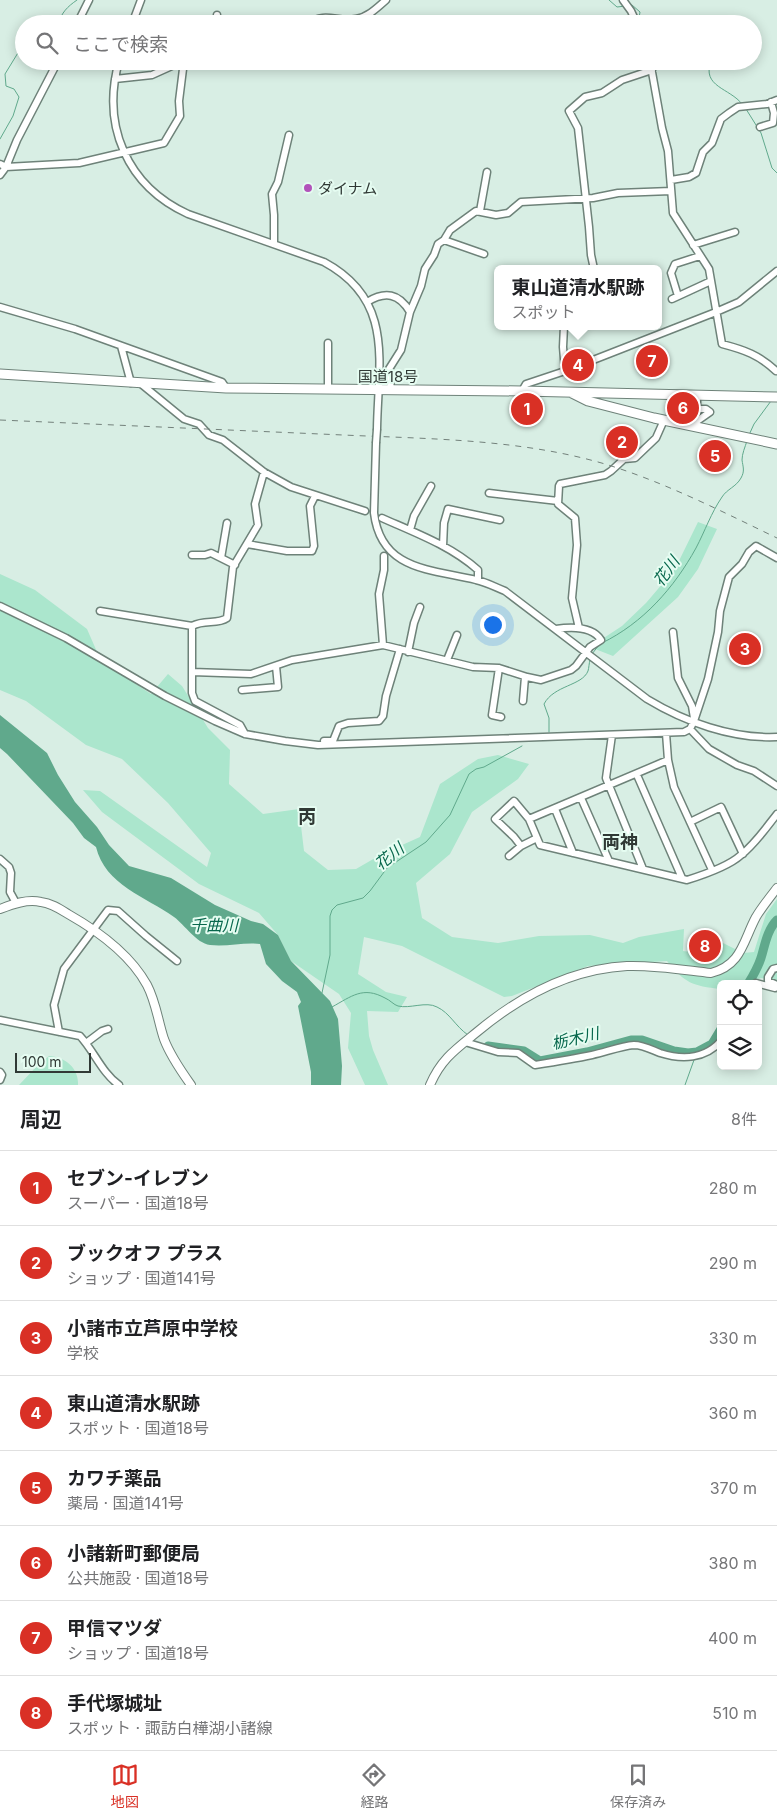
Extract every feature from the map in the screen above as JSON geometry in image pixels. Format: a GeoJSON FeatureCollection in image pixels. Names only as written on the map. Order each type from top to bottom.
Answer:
{"type":"FeatureCollection","features":[{"type":"Feature","properties":{"kind":"highway","name":"国道18号"},"geometry":{"type":"LineString","coordinates":[[0,374],[226,388],[601,392],[777,397]]}},
{"type":"Feature","properties":{"kind":"highway"},"geometry":{"type":"LineString","coordinates":[[569,392],[598,404],[777,444]]}},
{"type":"Feature","properties":{"kind":"highway"},"geometry":{"type":"LineString","coordinates":[[598,404],[598,397],[601,392]]}},
{"type":"Feature","properties":{"kind":"main road"},"geometry":{"type":"LineString","coordinates":[[430,1085],[442,1062],[494,1017],[516,1002],[551,985],[585,972],[628,966],[711,973],[719,971],[732,962],[744,946],[756,917],[777,888]]}},
{"type":"Feature","properties":{"kind":"main road"},"geometry":{"type":"LineString","coordinates":[[0,908],[28,901],[53,905],[109,941],[126,957],[146,984],[157,1011],[164,1040],[182,1072],[192,1085]]}},
{"type":"Feature","properties":{"kind":"street"},"geometry":{"type":"LineString","coordinates":[[82,15],[90,0]]}},
{"type":"Feature","properties":{"kind":"street"},"geometry":{"type":"LineString","coordinates":[[135,15],[141,0]]}},
{"type":"Feature","properties":{"kind":"street"},"geometry":{"type":"LineString","coordinates":[[366,15],[386,0]]}},
{"type":"Feature","properties":{"kind":"street"},"geometry":{"type":"LineString","coordinates":[[623,0],[633,15]]}},
{"type":"Feature","properties":{"kind":"street"},"geometry":{"type":"LineString","coordinates":[[0,175],[53,70]]}},
{"type":"Feature","properties":{"kind":"street"},"geometry":{"type":"LineString","coordinates":[[117,70],[113,104],[114,123],[124,153],[141,179],[168,203],[194,216],[274,244],[334,268],[351,281],[367,302],[378,330],[379,354],[374,513],[377,531],[393,555],[412,565],[478,580],[505,591],[647,698],[667,710],[694,721],[742,736],[777,737]]}},
{"type":"Feature","properties":{"kind":"street"},"geometry":{"type":"LineString","coordinates":[[115,79],[152,75],[163,70]]}},
{"type":"Feature","properties":{"kind":"street"},"geometry":{"type":"LineString","coordinates":[[3,166],[79,163],[164,143],[180,116],[179,101],[182,70]]}},
{"type":"Feature","properties":{"kind":"street"},"geometry":{"type":"LineString","coordinates":[[593,265],[578,128],[569,111],[585,97],[602,93],[622,80],[652,70],[668,151],[673,213],[709,269],[722,344],[750,352],[763,359],[776,371]]}},
{"type":"Feature","properties":{"kind":"street"},"geometry":{"type":"LineString","coordinates":[[671,180],[689,177],[696,173],[703,152],[712,143],[721,119],[738,107],[774,101],[774,122],[760,127]]}},
{"type":"Feature","properties":{"kind":"street"},"geometry":{"type":"LineString","coordinates":[[274,244],[272,194],[278,182],[289,134]]}},
{"type":"Feature","properties":{"kind":"street"},"geometry":{"type":"LineString","coordinates":[[480,212],[487,172]]}},
{"type":"Feature","properties":{"kind":"street"},"geometry":{"type":"LineString","coordinates":[[391,390],[389,369],[401,350],[410,312],[421,286],[425,269],[434,255],[438,244],[444,240],[450,230],[476,211],[496,215],[508,213],[521,202],[549,199],[585,199],[618,193],[671,191]]}},
{"type":"Feature","properties":{"kind":"street"},"geometry":{"type":"LineString","coordinates":[[693,245],[735,232]]}},
{"type":"Feature","properties":{"kind":"street"},"geometry":{"type":"LineString","coordinates":[[444,240],[484,254]]}},
{"type":"Feature","properties":{"kind":"street"},"geometry":{"type":"LineString","coordinates":[[700,256],[675,264],[670,273],[674,297],[711,281]]}},
{"type":"Feature","properties":{"kind":"street"},"geometry":{"type":"LineString","coordinates":[[522,391],[526,384],[565,371],[739,302],[777,271]]}},
{"type":"Feature","properties":{"kind":"street"},"geometry":{"type":"LineString","coordinates":[[367,302],[378,296],[388,295],[405,303],[410,312]]}},
{"type":"Feature","properties":{"kind":"street"},"geometry":{"type":"LineString","coordinates":[[0,308],[75,329],[222,382],[226,388]]}},
{"type":"Feature","properties":{"kind":"street"},"geometry":{"type":"LineString","coordinates":[[564,330],[565,371]]}},
{"type":"Feature","properties":{"kind":"street"},"geometry":{"type":"LineString","coordinates":[[328,343],[328,390]]}},
{"type":"Feature","properties":{"kind":"street"},"geometry":{"type":"LineString","coordinates":[[121,346],[136,383],[184,419],[199,424],[208,435],[223,440],[264,472],[291,487],[365,511]]}},
{"type":"Feature","properties":{"kind":"street"},"geometry":{"type":"LineString","coordinates":[[690,426],[710,412],[706,409],[697,409],[697,395]]}},
{"type":"Feature","properties":{"kind":"street"},"geometry":{"type":"LineString","coordinates":[[579,628],[572,598],[577,545],[575,518],[558,504],[560,484],[605,475],[611,472],[624,459],[635,458],[656,438],[664,420]]}},
{"type":"Feature","properties":{"kind":"street"},"geometry":{"type":"LineString","coordinates":[[100,611],[192,626],[200,622],[222,622],[227,618],[234,565],[258,525],[255,504],[264,472]]}},
{"type":"Feature","properties":{"kind":"street"},"geometry":{"type":"LineString","coordinates":[[410,530],[414,516],[431,486]]}},
{"type":"Feature","properties":{"kind":"street"},"geometry":{"type":"LineString","coordinates":[[489,493],[558,501]]}},
{"type":"Feature","properties":{"kind":"street"},"geometry":{"type":"LineString","coordinates":[[246,544],[287,552],[312,551],[314,546],[310,506],[315,496]]}},
{"type":"Feature","properties":{"kind":"street"},"geometry":{"type":"LineString","coordinates":[[443,546],[444,523],[448,509],[500,520]]}},
{"type":"Feature","properties":{"kind":"street"},"geometry":{"type":"LineString","coordinates":[[382,518],[463,557],[478,570],[478,580]]}},
{"type":"Feature","properties":{"kind":"street"},"geometry":{"type":"LineString","coordinates":[[221,558],[227,523]]}},
{"type":"Feature","properties":{"kind":"street"},"geometry":{"type":"LineString","coordinates":[[0,606],[66,638],[165,696],[245,734],[318,745],[684,732],[690,729],[694,721],[708,679],[718,632],[720,611],[729,577],[756,546],[777,558]]}},
{"type":"Feature","properties":{"kind":"street"},"geometry":{"type":"LineString","coordinates":[[192,554],[211,553],[234,565]]}},
{"type":"Feature","properties":{"kind":"street"},"geometry":{"type":"LineString","coordinates":[[383,645],[379,594],[384,570],[384,556]]}},
{"type":"Feature","properties":{"kind":"street"},"geometry":{"type":"LineString","coordinates":[[408,652],[414,623],[420,607]]}},
{"type":"Feature","properties":{"kind":"street"},"geometry":{"type":"LineString","coordinates":[[192,626],[192,693],[194,700],[240,725],[245,734]]}},
{"type":"Feature","properties":{"kind":"street"},"geometry":{"type":"LineString","coordinates":[[192,672],[250,674],[292,660],[383,645],[473,667],[499,668],[525,677],[541,680],[571,670],[588,653],[594,643],[601,640],[598,635],[579,628],[556,629]]}},
{"type":"Feature","properties":{"kind":"street"},"geometry":{"type":"LineString","coordinates":[[672,632],[678,678],[692,706],[694,721]]}},
{"type":"Feature","properties":{"kind":"street"},"geometry":{"type":"LineString","coordinates":[[447,660],[456,635]]}},
{"type":"Feature","properties":{"kind":"street"},"geometry":{"type":"LineString","coordinates":[[318,745],[322,742],[333,740],[339,726],[348,723],[379,721],[383,716],[386,696],[400,649]]}},
{"type":"Feature","properties":{"kind":"street"},"geometry":{"type":"LineString","coordinates":[[242,690],[278,687],[276,666]]}},
{"type":"Feature","properties":{"kind":"street"},"geometry":{"type":"LineString","coordinates":[[499,668],[492,715],[501,716]]}},
{"type":"Feature","properties":{"kind":"street"},"geometry":{"type":"LineString","coordinates":[[523,701],[525,677]]}},
{"type":"Feature","properties":{"kind":"street"},"geometry":{"type":"LineString","coordinates":[[690,729],[709,749],[777,786]]}},
{"type":"Feature","properties":{"kind":"street"},"geometry":{"type":"LineString","coordinates":[[666,733],[668,760],[674,786],[712,870]]}},
{"type":"Feature","properties":{"kind":"street"},"geometry":{"type":"LineString","coordinates":[[612,735],[606,778],[643,869]]}},
{"type":"Feature","properties":{"kind":"street"},"geometry":{"type":"LineString","coordinates":[[529,819],[637,775],[668,760]]}},
{"type":"Feature","properties":{"kind":"street"},"geometry":{"type":"LineString","coordinates":[[637,775],[682,878]]}},
{"type":"Feature","properties":{"kind":"street"},"geometry":{"type":"LineString","coordinates":[[581,798],[609,861]]}},
{"type":"Feature","properties":{"kind":"street"},"geometry":{"type":"LineString","coordinates":[[521,846],[495,819],[514,801],[529,819],[540,845],[688,880],[743,854],[777,814]]}},
{"type":"Feature","properties":{"kind":"street"},"geometry":{"type":"LineString","coordinates":[[690,822],[721,807],[743,854]]}},
{"type":"Feature","properties":{"kind":"street"},"geometry":{"type":"LineString","coordinates":[[555,809],[573,853]]}},
{"type":"Feature","properties":{"kind":"street"},"geometry":{"type":"LineString","coordinates":[[509,856],[521,846],[537,838]]}},
{"type":"Feature","properties":{"kind":"street"},"geometry":{"type":"LineString","coordinates":[[0,859],[9,868],[11,873],[10,892],[16,903]]}},
{"type":"Feature","properties":{"kind":"street"},"geometry":{"type":"LineString","coordinates":[[59,1032],[54,1005],[64,969],[108,910],[118,911],[177,960]]}},
{"type":"Feature","properties":{"kind":"street"},"geometry":{"type":"LineString","coordinates":[[777,968],[769,973],[768,981],[777,985]]}},
{"type":"Feature","properties":{"kind":"street"},"geometry":{"type":"LineString","coordinates":[[762,985],[775,988],[777,985]]}},
{"type":"Feature","properties":{"kind":"street"},"geometry":{"type":"LineString","coordinates":[[0,1020],[80,1036],[102,1067],[119,1085]]}},
{"type":"Feature","properties":{"kind":"street"},"geometry":{"type":"LineString","coordinates":[[86,1043],[102,1031],[108,1029]]}},
{"type":"Feature","properties":{"kind":"street"},"geometry":{"type":"LineString","coordinates":[[465,1042],[498,1052],[518,1053],[535,1065],[584,1057],[634,1045],[672,1056],[692,1058],[704,1054],[717,1046]]}},
{"type":"Feature","properties":{"kind":"street"},"geometry":{"type":"LineString","coordinates":[[0,1072],[2,1075],[0,1080]]}},
{"type":"Feature","properties":{"kind":"shaded area"},"geometry":{"type":"Polygon","coordinates":[[[698,522],[717,529],[698,569],[678,597],[613,656],[590,647],[622,626],[646,603],[675,569],[698,522]]]}},
{"type":"Feature","properties":{"kind":"shaded area"},"geometry":{"type":"Polygon","coordinates":[[[0,574],[35,590],[87,629],[101,661],[151,694],[168,674],[182,686],[208,728],[230,750],[229,784],[263,814],[299,809],[304,851],[328,870],[356,869],[382,854],[420,837],[440,784],[478,759],[498,755],[529,764],[518,779],[472,812],[450,854],[416,883],[422,918],[452,937],[498,943],[539,936],[590,935],[623,943],[639,937],[684,929],[683,951],[713,955],[717,940],[743,953],[754,952],[766,914],[777,899],[777,981],[761,978],[756,980],[717,980],[717,988],[696,985],[684,979],[667,961],[588,966],[512,996],[504,997],[402,946],[364,937],[358,974],[386,992],[407,997],[398,1012],[367,1011],[369,1036],[388,1085],[365,1085],[348,1048],[351,1013],[339,994],[291,961],[278,935],[259,913],[199,884],[102,812],[83,790],[100,791],[207,867],[211,853],[168,803],[122,759],[86,745],[26,701],[0,690],[0,574]]]}},
{"type":"Feature","properties":{"kind":"shaded area"},"geometry":{"type":"Polygon","coordinates":[[[49,1056],[70,1064],[76,1073],[78,1085],[19,1085],[37,1066],[49,1056]]]}},
{"type":"Feature","properties":{"kind":"water","name":"千曲川"},"geometry":{"type":"Polygon","coordinates":[[[0,715],[47,753],[75,802],[97,827],[109,845],[129,866],[171,878],[215,905],[251,921],[263,924],[278,935],[291,961],[330,1001],[338,1019],[342,1066],[341,1085],[311,1085],[311,1072],[298,1006],[301,1002],[297,992],[282,981],[266,964],[260,944],[205,944],[174,917],[117,881],[101,860],[96,847],[84,838],[73,823],[0,748],[0,715]]]}},
{"type":"Feature","properties":{"kind":"waterway"},"geometry":{"type":"LineString","coordinates":[[62,15],[77,0]]}},
{"type":"Feature","properties":{"kind":"waterway","name":"花川"},"geometry":{"type":"LineString","coordinates":[[609,0],[617,7],[626,6]]}},
{"type":"Feature","properties":{"kind":"waterway","name":"花川"},"geometry":{"type":"LineString","coordinates":[[629,5],[632,5],[640,12],[640,15]]}},
{"type":"Feature","properties":{"kind":"waterway"},"geometry":{"type":"LineString","coordinates":[[0,139],[13,116],[19,97],[14,89],[6,86],[5,74],[15,58]]}},
{"type":"Feature","properties":{"kind":"waterway","name":"花川"},"geometry":{"type":"LineString","coordinates":[[709,70],[713,82],[742,104]]}},
{"type":"Feature","properties":{"kind":"waterway","name":"花川"},"geometry":{"type":"LineString","coordinates":[[746,109],[761,133],[772,168],[777,173]]}},
{"type":"Feature","properties":{"kind":"waterway","name":"花川"},"geometry":{"type":"LineString","coordinates":[[749,435],[754,424],[771,401]]}},
{"type":"Feature","properties":{"kind":"waterway","name":"花川"},"geometry":{"type":"LineString","coordinates":[[602,643],[617,635],[644,615],[678,577],[696,548],[718,503],[724,494],[737,484],[741,478],[743,471],[742,455],[747,441]]}},
{"type":"Feature","properties":{"kind":"waterway","name":"花川"},"geometry":{"type":"LineString","coordinates":[[592,654],[599,645]]}},
{"type":"Feature","properties":{"kind":"waterway","name":"花川"},"geometry":{"type":"LineString","coordinates":[[549,732],[549,718],[544,704],[554,693],[585,676],[590,660]]}},
{"type":"Feature","properties":{"kind":"waterway","name":"花川"},"geometry":{"type":"LineString","coordinates":[[322,993],[330,955],[330,916],[332,910],[337,905],[363,898],[387,868],[426,842],[450,815],[469,774],[522,746]]}},
{"type":"Feature","properties":{"kind":"waterway","name":"栃木川"},"geometry":{"type":"LineString","coordinates":[[750,980],[760,961],[769,933],[777,920]]}},
{"type":"Feature","properties":{"kind":"waterway","name":"栃木川"},"geometry":{"type":"LineString","coordinates":[[332,1007],[352,996],[364,993],[377,994],[395,1005],[403,1007],[433,1005],[446,1013],[468,1035]]}},
{"type":"Feature","properties":{"kind":"waterway","name":"栃木川"},"geometry":{"type":"LineString","coordinates":[[488,1046],[524,1051],[540,1061],[587,1052],[631,1040],[642,1040],[674,1051],[697,1052],[712,1044],[717,1036]]}},
{"type":"Feature","properties":{"kind":"waterway"},"geometry":{"type":"LineString","coordinates":[[685,1085],[694,1060]]}},
{"type":"Feature","properties":{"kind":"railway"},"geometry":{"type":"LineString","coordinates":[[0,420],[442,439],[541,449],[605,464],[649,479],[777,538]]}},
{"type":"Feature","properties":{"kind":"place","name":"ダイナム"},"geometry":{"type":"Point","coordinates":[308,188]}},
{"type":"Feature","properties":{"kind":"place","name":"甲信マツダ"},"geometry":{"type":"Point","coordinates":[652,361]}},
{"type":"Feature","properties":{"kind":"place","name":"東山道清水駅跡"},"geometry":{"type":"Point","coordinates":[578,365]}},
{"type":"Feature","properties":{"kind":"place","name":"小諸新町郵便局"},"geometry":{"type":"Point","coordinates":[683,408]}},
{"type":"Feature","properties":{"kind":"place","name":"セブン-イレブン"},"geometry":{"type":"Point","coordinates":[527,409]}},
{"type":"Feature","properties":{"kind":"place","name":"ブックオフ プラス"},"geometry":{"type":"Point","coordinates":[622,442]}},
{"type":"Feature","properties":{"kind":"place","name":"カワチ薬品"},"geometry":{"type":"Point","coordinates":[715,456]}},
{"type":"Feature","properties":{"kind":"place","name":"小諸市立芦原中学校"},"geometry":{"type":"Point","coordinates":[745,649]}},
{"type":"Feature","properties":{"kind":"place","name":"手代塚城址"},"geometry":{"type":"Point","coordinates":[705,946]}},
{"type":"Feature","properties":{"kind":"district","name":"丙"},"geometry":{"type":"Point","coordinates":[307,816]}},
{"type":"Feature","properties":{"kind":"district","name":"両神"},"geometry":{"type":"Point","coordinates":[620,841]}}]}
